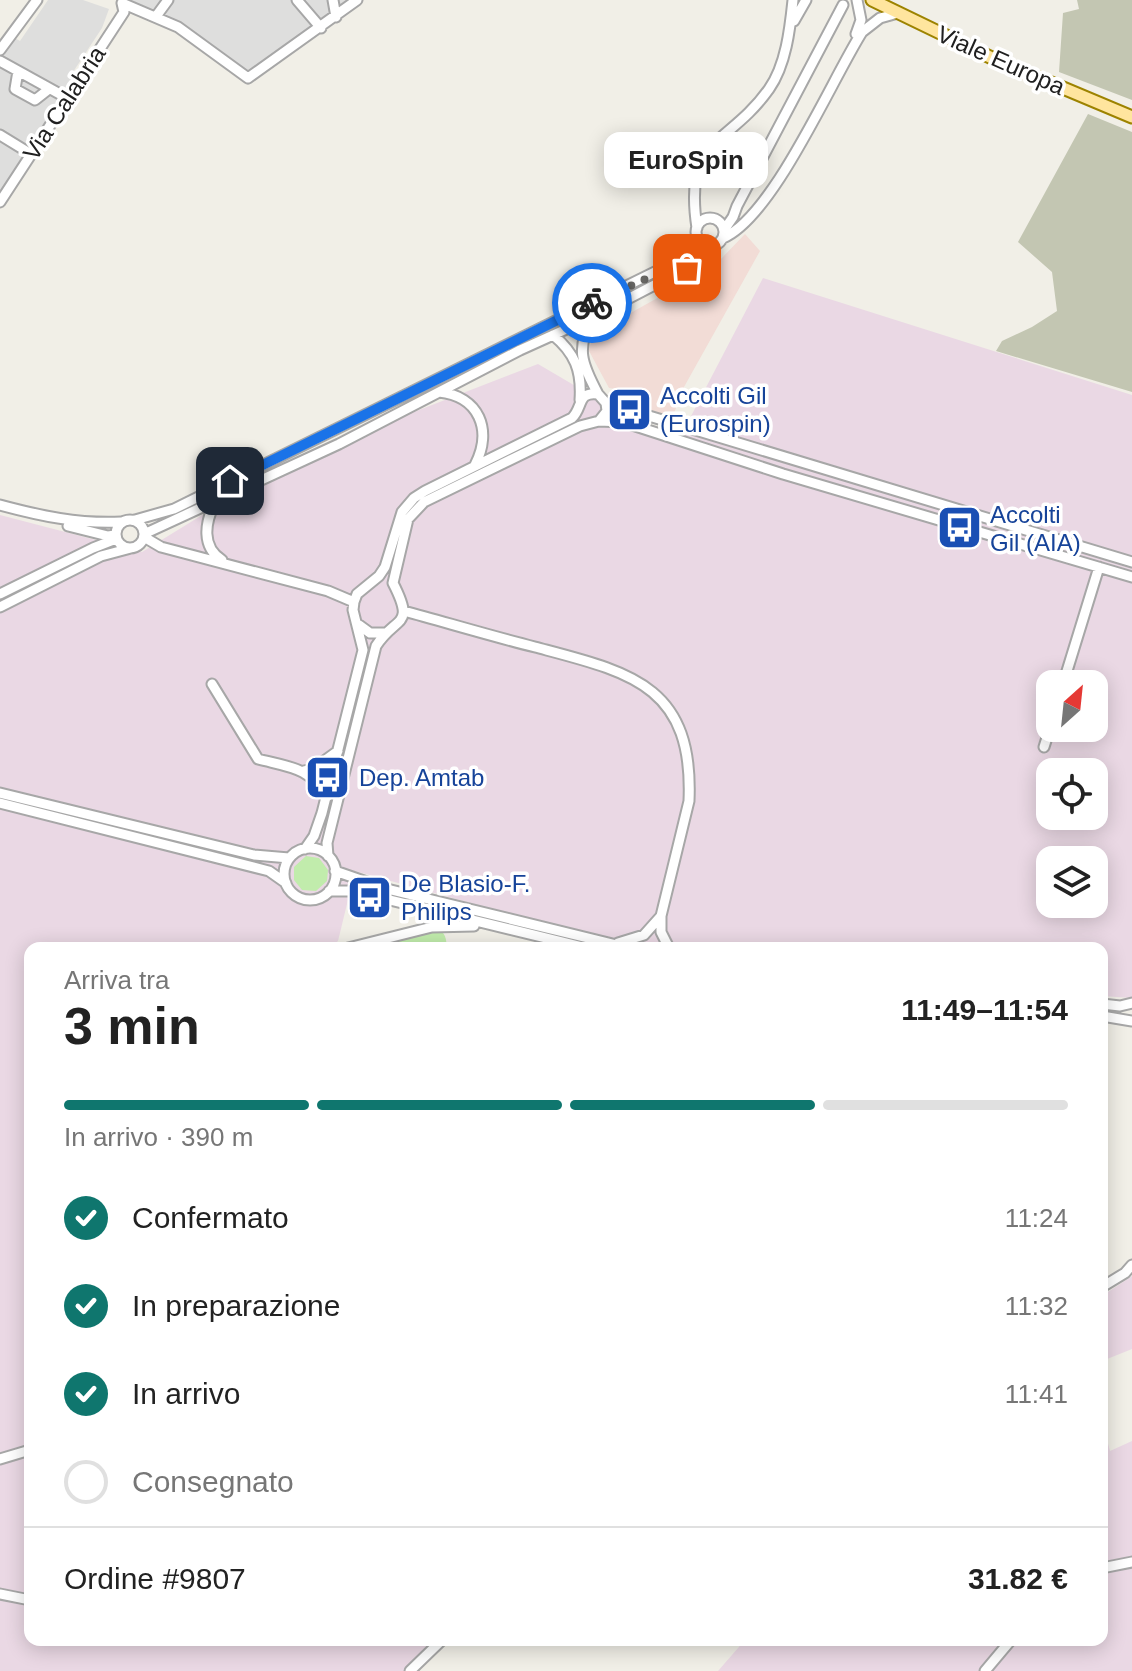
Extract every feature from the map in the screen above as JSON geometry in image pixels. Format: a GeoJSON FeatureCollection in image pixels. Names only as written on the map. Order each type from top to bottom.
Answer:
{"type":"FeatureCollection","features":[{"type":"Feature","properties":{"kind":"main road","name":"Viale Europa"},"geometry":{"type":"LineString","coordinates":[[872,0],[994,59],[1132,117]]}},
{"type":"Feature","properties":{"kind":"street"},"geometry":{"type":"LineString","coordinates":[[0,50],[37,0]]}},
{"type":"Feature","properties":{"kind":"street"},"geometry":{"type":"LineString","coordinates":[[110,0],[122,1],[157,15],[248,78],[357,0]]}},
{"type":"Feature","properties":{"kind":"street"},"geometry":{"type":"LineString","coordinates":[[157,15],[168,0]]}},
{"type":"Feature","properties":{"kind":"street"},"geometry":{"type":"LineString","coordinates":[[297,0],[321,28]]}},
{"type":"Feature","properties":{"kind":"street"},"geometry":{"type":"LineString","coordinates":[[333,0],[336,17]]}},
{"type":"Feature","properties":{"kind":"street"},"geometry":{"type":"LineString","coordinates":[[793,0],[789,33],[775,79],[768,91],[702,155],[696,173],[697,232],[708,245],[738,229],[767,198],[845,59],[870,23],[903,16]]}},
{"type":"Feature","properties":{"kind":"street"},"geometry":{"type":"LineString","coordinates":[[789,33],[806,0]]}},
{"type":"Feature","properties":{"kind":"street"},"geometry":{"type":"LineString","coordinates":[[845,59],[861,20],[857,0]]}},
{"type":"Feature","properties":{"kind":"street","name":"Via Calabria"},"geometry":{"type":"LineString","coordinates":[[0,202],[124,12],[122,1]]}},
{"type":"Feature","properties":{"kind":"street"},"geometry":{"type":"LineString","coordinates":[[0,607],[101,556],[133,547],[144,535],[593,317],[687,268],[722,237],[843,5]]}},
{"type":"Feature","properties":{"kind":"street"},"geometry":{"type":"LineString","coordinates":[[0,61],[67,98]]}},
{"type":"Feature","properties":{"kind":"street"},"geometry":{"type":"LineString","coordinates":[[18,71],[15,89],[35,100],[49,89]]}},
{"type":"Feature","properties":{"kind":"street"},"geometry":{"type":"LineString","coordinates":[[0,135],[31,154]]}},
{"type":"Feature","properties":{"kind":"street"},"geometry":{"type":"LineString","coordinates":[[54,519],[84,523],[121,522],[174,509],[671,264],[686,253],[703,220],[718,220],[737,206]]}},
{"type":"Feature","properties":{"kind":"street"},"geometry":{"type":"LineString","coordinates":[[718,220],[722,237]]}},
{"type":"Feature","properties":{"kind":"street"},"geometry":{"type":"LineString","coordinates":[[593,317],[581,346],[598,394],[606,403],[1132,562]]}},
{"type":"Feature","properties":{"kind":"street"},"geometry":{"type":"LineString","coordinates":[[553,335],[576,359],[580,374],[581,418],[623,422],[783,474],[1132,577]]}},
{"type":"Feature","properties":{"kind":"street"},"geometry":{"type":"LineString","coordinates":[[439,392],[455,394],[466,400],[481,420],[483,444],[474,466]]}},
{"type":"Feature","properties":{"kind":"street"},"geometry":{"type":"LineString","coordinates":[[286,883],[285,866],[289,858],[305,849],[314,836],[339,751],[363,650],[354,602],[357,594],[371,584],[385,567],[398,522],[408,505],[425,491],[572,418],[588,394],[598,394]]}},
{"type":"Feature","properties":{"kind":"street"},"geometry":{"type":"LineString","coordinates":[[328,856],[331,828],[376,646],[385,633],[398,625],[404,611],[393,577],[408,519],[424,502],[595,421],[607,411],[606,403]]}},
{"type":"Feature","properties":{"kind":"street"},"geometry":{"type":"LineString","coordinates":[[216,502],[206,526],[207,536],[216,556],[229,564]]}},
{"type":"Feature","properties":{"kind":"street"},"geometry":{"type":"LineString","coordinates":[[0,505],[96,534],[116,537],[122,546],[161,547],[328,591],[354,602]]}},
{"type":"Feature","properties":{"kind":"street"},"geometry":{"type":"LineString","coordinates":[[135,520],[142,526],[144,535],[161,547]]}},
{"type":"Feature","properties":{"kind":"street"},"geometry":{"type":"LineString","coordinates":[[0,594],[116,537],[121,522]]}},
{"type":"Feature","properties":{"kind":"street"},"geometry":{"type":"LineString","coordinates":[[1067,670],[1099,567]]}},
{"type":"Feature","properties":{"kind":"street"},"geometry":{"type":"LineString","coordinates":[[371,584],[384,584],[397,590]]}},
{"type":"Feature","properties":{"kind":"street"},"geometry":{"type":"LineString","coordinates":[[404,611],[612,668],[645,685],[667,707],[686,749],[690,784],[689,801],[661,916],[661,932],[666,942]]}},
{"type":"Feature","properties":{"kind":"street"},"geometry":{"type":"LineString","coordinates":[[359,625],[370,633],[385,633]]}},
{"type":"Feature","properties":{"kind":"street"},"geometry":{"type":"LineString","coordinates":[[212,684],[258,759],[304,771],[320,785],[327,797]]}},
{"type":"Feature","properties":{"kind":"street"},"geometry":{"type":"LineString","coordinates":[[1044,747],[1046,742]]}},
{"type":"Feature","properties":{"kind":"street"},"geometry":{"type":"LineString","coordinates":[[304,771],[313,769],[339,751]]}},
{"type":"Feature","properties":{"kind":"street"},"geometry":{"type":"LineString","coordinates":[[0,793],[254,855],[289,858]]}},
{"type":"Feature","properties":{"kind":"street"},"geometry":{"type":"LineString","coordinates":[[0,803],[269,871],[301,898],[316,899],[329,891],[353,891],[562,942]]}},
{"type":"Feature","properties":{"kind":"street"},"geometry":{"type":"LineString","coordinates":[[305,849],[321,851],[328,856],[335,871],[329,891]]}},
{"type":"Feature","properties":{"kind":"street"},"geometry":{"type":"LineString","coordinates":[[335,871],[387,889],[606,942]]}},
{"type":"Feature","properties":{"kind":"street"},"geometry":{"type":"LineString","coordinates":[[621,942],[644,935],[661,916]]}},
{"type":"Feature","properties":{"kind":"street"},"geometry":{"type":"LineString","coordinates":[[371,942],[444,925],[517,931]]}},
{"type":"Feature","properties":{"kind":"street"},"geometry":{"type":"LineString","coordinates":[[1108,1005],[1132,1003]]}},
{"type":"Feature","properties":{"kind":"street"},"geometry":{"type":"LineString","coordinates":[[1108,1017],[1132,1021]]}},
{"type":"Feature","properties":{"kind":"street"},"geometry":{"type":"LineString","coordinates":[[1108,1283],[1132,1265]]}},
{"type":"Feature","properties":{"kind":"street"},"geometry":{"type":"LineString","coordinates":[[0,1459],[24,1452]]}},
{"type":"Feature","properties":{"kind":"street"},"geometry":{"type":"LineString","coordinates":[[1108,1567],[1132,1562]]}},
{"type":"Feature","properties":{"kind":"street"},"geometry":{"type":"LineString","coordinates":[[0,1594],[24,1599]]}},
{"type":"Feature","properties":{"kind":"street"},"geometry":{"type":"LineString","coordinates":[[410,1671],[436,1646]]}},
{"type":"Feature","properties":{"kind":"street"},"geometry":{"type":"LineString","coordinates":[[985,1671],[1006,1646]]}},
{"type":"Feature","properties":{"kind":"shaded area"},"geometry":{"type":"Polygon","coordinates":[[[48,0],[83,0],[109,9],[102,28],[71,75],[75,79],[65,94],[2,58],[13,37],[20,41],[48,0]]]}},
{"type":"Feature","properties":{"kind":"shaded area"},"geometry":{"type":"Polygon","coordinates":[[[122,0],[357,0],[248,78],[178,27],[122,0]]]}},
{"type":"Feature","properties":{"kind":"shaded area"},"geometry":{"type":"Polygon","coordinates":[[[1077,0],[1132,0],[1132,100],[1059,72],[1063,13],[1079,9],[1077,0]]]}},
{"type":"Feature","properties":{"kind":"shaded area"},"geometry":{"type":"Polygon","coordinates":[[[0,64],[62,98],[30,147],[0,131],[0,64]]]}},
{"type":"Feature","properties":{"kind":"shaded area"},"geometry":{"type":"Polygon","coordinates":[[[1088,114],[1132,132],[1132,392],[996,351],[1002,341],[1057,311],[1052,272],[1018,242],[1088,114]]]}},
{"type":"Feature","properties":{"kind":"shaded area"},"geometry":{"type":"Polygon","coordinates":[[[0,140],[27,156],[0,201],[0,140]]]}},
{"type":"Feature","properties":{"kind":"shaded area"},"geometry":{"type":"Polygon","coordinates":[[[745,234],[760,251],[684,387],[671,421],[622,404],[627,399],[622,390],[609,388],[589,351],[591,341],[609,325],[661,296],[659,292],[721,259],[745,234]]]}},
{"type":"Feature","properties":{"kind":"shaded area"},"geometry":{"type":"Polygon","coordinates":[[[763,278],[1132,395],[1132,998],[1108,996],[1108,942],[622,942],[600,939],[355,871],[337,942],[24,942],[24,1646],[432,1646],[405,1671],[0,1671],[0,515],[142,552],[212,509],[401,417],[538,364],[676,445],[763,278]]]}},
{"type":"Feature","properties":{"kind":"shaded area"},"geometry":{"type":"Polygon","coordinates":[[[1132,1276],[1132,1349],[1108,1359],[1108,1292],[1132,1276]]]}},
{"type":"Feature","properties":{"kind":"shaded area"},"geometry":{"type":"Polygon","coordinates":[[[1132,1441],[1132,1671],[718,1671],[740,1646],[1108,1646],[1108,1444],[1110,1451],[1132,1441]]]}},
{"type":"Feature","properties":{"kind":"green space"},"geometry":{"type":"Polygon","coordinates":[[[306,856],[319,858],[328,870],[327,881],[316,891],[302,890],[294,880],[294,867],[306,856]]]}},
{"type":"Feature","properties":{"kind":"green space"},"geometry":{"type":"Polygon","coordinates":[[[436,929],[442,932],[446,942],[387,942],[436,929]]]}},
{"type":"Feature","properties":{"kind":"way so far"},"geometry":{"type":"LineString","coordinates":[[592,303],[671,264],[686,253],[697,237],[708,245],[720,242],[687,268]]}},
{"type":"Feature","properties":{"kind":"place","name":"EuroSpin"},"geometry":{"type":"Point","coordinates":[687,268]}},
{"type":"Feature","properties":{"kind":"place","name":"Accolti Gil (Eurospin)"},"geometry":{"type":"Point","coordinates":[629,409]}},
{"type":"Feature","properties":{"kind":"place","name":"Accolti Gil (AIA)"},"geometry":{"type":"Point","coordinates":[959,528]}},
{"type":"Feature","properties":{"kind":"place","name":"Dep. Amtab"},"geometry":{"type":"Point","coordinates":[328,777]}},
{"type":"Feature","properties":{"kind":"place","name":"De Blasio-F. Philips"},"geometry":{"type":"Point","coordinates":[370,897]}},
{"type":"Feature","properties":{"kind":"route"},"geometry":{"type":"LineString","coordinates":[[230,481],[592,303]]}}]}
